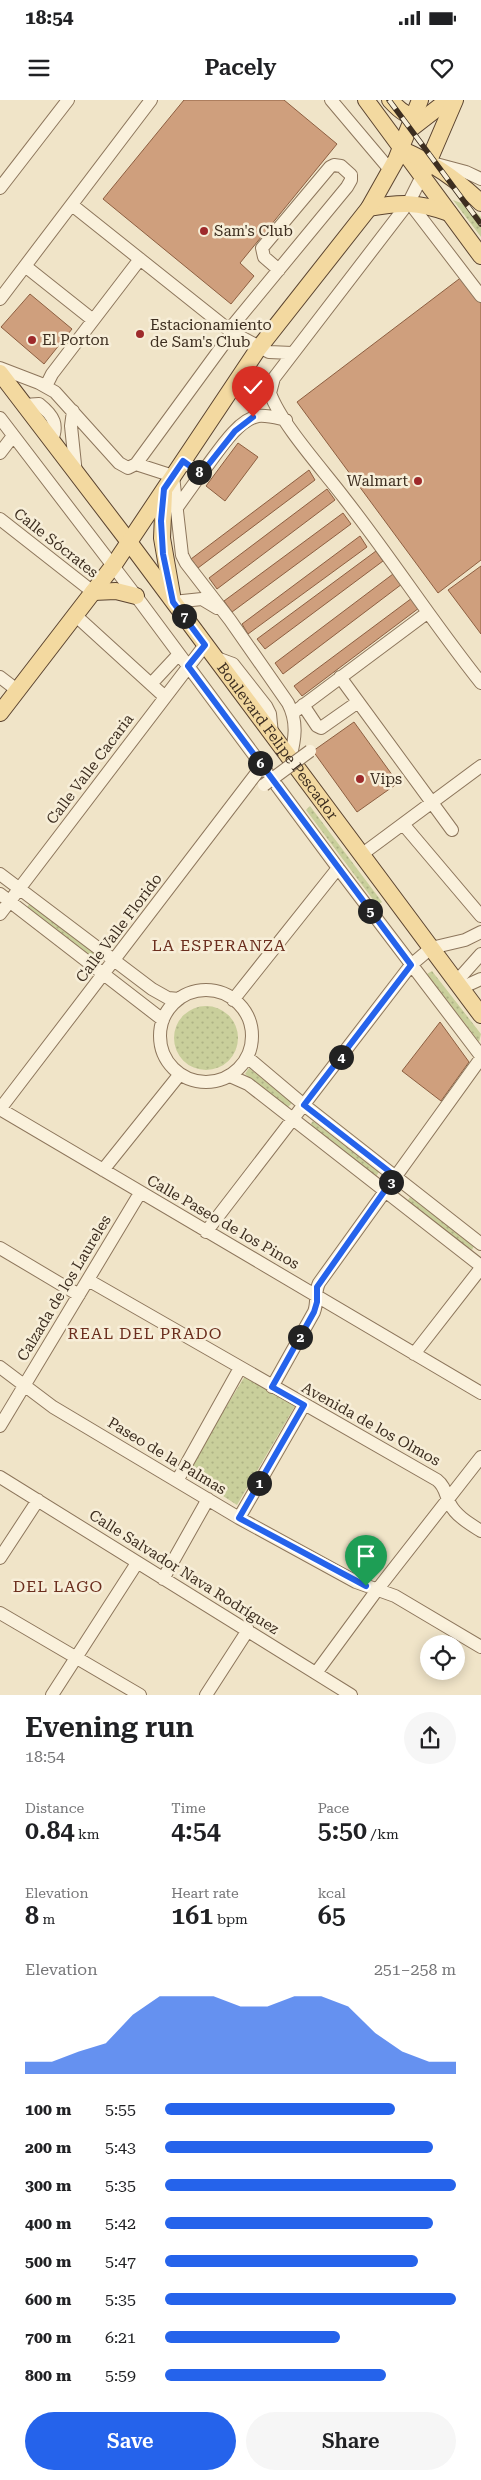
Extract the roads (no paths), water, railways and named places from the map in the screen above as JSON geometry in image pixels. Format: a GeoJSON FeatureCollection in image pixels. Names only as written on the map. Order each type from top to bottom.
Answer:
{"type":"FeatureCollection","features":[{"type":"Feature","properties":{"kind":"main road"},"geometry":{"type":"LineString","coordinates":[[366,100],[401,149],[425,169],[457,181],[481,203]]}},
{"type":"Feature","properties":{"kind":"main road"},"geometry":{"type":"LineString","coordinates":[[390,100],[402,113],[416,121]]}},
{"type":"Feature","properties":{"kind":"main road"},"geometry":{"type":"LineString","coordinates":[[0,713],[113,566],[258,349],[369,208],[391,171],[416,121],[420,100]]}},
{"type":"Feature","properties":{"kind":"main road"},"geometry":{"type":"LineString","coordinates":[[416,121],[448,100]]}},
{"type":"Feature","properties":{"kind":"main road"},"geometry":{"type":"LineString","coordinates":[[425,169],[455,100]]}},
{"type":"Feature","properties":{"kind":"main road"},"geometry":{"type":"LineString","coordinates":[[425,169],[449,213],[481,256]]}},
{"type":"Feature","properties":{"kind":"main road"},"geometry":{"type":"LineString","coordinates":[[369,208],[409,202],[425,204],[449,213]]}},
{"type":"Feature","properties":{"kind":"main road","name":"Boulevard Felipe Pescador"},"geometry":{"type":"LineString","coordinates":[[0,373],[129,542],[481,1015]]}},
{"type":"Feature","properties":{"kind":"main road"},"geometry":{"type":"LineString","coordinates":[[169,483],[162,538],[173,602]]}},
{"type":"Feature","properties":{"kind":"main road"},"geometry":{"type":"LineString","coordinates":[[93,592],[116,591],[136,596]]}},
{"type":"Feature","properties":{"kind":"street"},"geometry":{"type":"LineString","coordinates":[[0,188],[68,100]]}},
{"type":"Feature","properties":{"kind":"street"},"geometry":{"type":"LineString","coordinates":[[0,299],[151,100]]}},
{"type":"Feature","properties":{"kind":"street"},"geometry":{"type":"LineString","coordinates":[[331,100],[391,171]]}},
{"type":"Feature","properties":{"kind":"street"},"geometry":{"type":"LineString","coordinates":[[72,205],[229,330],[279,270],[350,184],[351,175],[341,166],[334,165],[330,167],[262,248],[262,255],[279,270]]}},
{"type":"Feature","properties":{"kind":"street"},"geometry":{"type":"LineString","coordinates":[[481,179],[466,172],[425,169],[409,202],[292,353],[274,378],[271,388],[272,398],[286,420],[396,566],[427,613],[481,683]]}},
{"type":"Feature","properties":{"kind":"street"},"geometry":{"type":"LineString","coordinates":[[409,202],[481,296]]}},
{"type":"Feature","properties":{"kind":"street"},"geometry":{"type":"LineString","coordinates":[[46,386],[52,374],[140,259]]}},
{"type":"Feature","properties":{"kind":"street"},"geometry":{"type":"LineString","coordinates":[[25,266],[93,320]]}},
{"type":"Feature","properties":{"kind":"street"},"geometry":{"type":"LineString","coordinates":[[0,368],[46,386],[55,392],[124,467],[136,464],[223,345],[233,336],[239,336],[258,349],[269,352],[292,353]]}},
{"type":"Feature","properties":{"kind":"street"},"geometry":{"type":"LineString","coordinates":[[73,412],[71,426],[76,475]]}},
{"type":"Feature","properties":{"kind":"street"},"geometry":{"type":"LineString","coordinates":[[176,508],[235,431],[246,421],[261,416],[286,420]]}},
{"type":"Feature","properties":{"kind":"street","name":"Boulevard Felipe Pescador"},"geometry":{"type":"LineString","coordinates":[[0,418],[136,596],[481,1057]]}},
{"type":"Feature","properties":{"kind":"street"},"geometry":{"type":"LineString","coordinates":[[0,453],[13,436]]}},
{"type":"Feature","properties":{"kind":"street"},"geometry":{"type":"LineString","coordinates":[[183,461],[201,474]]}},
{"type":"Feature","properties":{"kind":"street"},"geometry":{"type":"LineString","coordinates":[[136,464],[169,483],[176,508],[182,555],[298,709],[321,728],[358,702]]}},
{"type":"Feature","properties":{"kind":"street","name":"Calle Sócrates"},"geometry":{"type":"LineString","coordinates":[[0,519],[93,592]]}},
{"type":"Feature","properties":{"kind":"street"},"geometry":{"type":"LineString","coordinates":[[173,602],[202,599],[212,604],[230,620]]}},
{"type":"Feature","properties":{"kind":"street"},"geometry":{"type":"LineString","coordinates":[[290,759],[298,709],[427,613]]}},
{"type":"Feature","properties":{"kind":"street"},"geometry":{"type":"LineString","coordinates":[[75,615],[165,697]]}},
{"type":"Feature","properties":{"kind":"street","name":"Calle Valle Cacaria"},"geometry":{"type":"LineString","coordinates":[[0,914],[5,897],[19,888],[188,666],[209,651]]}},
{"type":"Feature","properties":{"kind":"street"},"geometry":{"type":"LineString","coordinates":[[151,684],[179,654]]}},
{"type":"Feature","properties":{"kind":"street"},"geometry":{"type":"LineString","coordinates":[[0,677],[17,690]]}},
{"type":"Feature","properties":{"kind":"street"},"geometry":{"type":"LineString","coordinates":[[340,678],[452,830]]}},
{"type":"Feature","properties":{"kind":"street"},"geometry":{"type":"LineString","coordinates":[[264,785],[310,751]]}},
{"type":"Feature","properties":{"kind":"street","name":"Calle Valle Florido"},"geometry":{"type":"LineString","coordinates":[[0,1109],[115,961],[262,766]]}},
{"type":"Feature","properties":{"kind":"street"},"geometry":{"type":"LineString","coordinates":[[361,855],[481,766]]}},
{"type":"Feature","properties":{"kind":"street"},"geometry":{"type":"LineString","coordinates":[[403,824],[480,913]]}},
{"type":"Feature","properties":{"kind":"street"},"geometry":{"type":"LineString","coordinates":[[233,1000],[338,868]]}},
{"type":"Feature","properties":{"kind":"street"},"geometry":{"type":"LineString","coordinates":[[0,874],[160,994],[179,999]]}},
{"type":"Feature","properties":{"kind":"street"},"geometry":{"type":"LineString","coordinates":[[5,897],[162,1020]]}},
{"type":"Feature","properties":{"kind":"street"},"geometry":{"type":"LineString","coordinates":[[206,1232],[411,965],[432,948],[458,942],[481,932]]}},
{"type":"Feature","properties":{"kind":"street"},"geometry":{"type":"LineString","coordinates":[[458,985],[481,954]]}},
{"type":"Feature","properties":{"kind":"street"},"geometry":{"type":"LineString","coordinates":[[458,985],[481,979]]}},
{"type":"Feature","properties":{"kind":"street"},"geometry":{"type":"LineString","coordinates":[[206,990],[220,993],[233,1000],[244,1011],[250,1026],[251,1042],[247,1057],[230,1076],[218,1081],[192,1080],[180,1074],[164,1056],[160,1032],[162,1020],[172,1005],[192,992],[206,990]]}},
{"type":"Feature","properties":{"kind":"street"},"geometry":{"type":"LineString","coordinates":[[247,1057],[304,1105],[481,1244]]}},
{"type":"Feature","properties":{"kind":"street"},"geometry":{"type":"LineString","coordinates":[[272,1387],[314,1312],[319,1283],[481,1057]]}},
{"type":"Feature","properties":{"kind":"street"},"geometry":{"type":"LineString","coordinates":[[103,1170],[180,1074]]}},
{"type":"Feature","properties":{"kind":"street"},"geometry":{"type":"LineString","coordinates":[[230,1076],[248,1084],[481,1267],[414,1354]]}},
{"type":"Feature","properties":{"kind":"street","name":"Calle Paseo de los Pinos"},"geometry":{"type":"LineString","coordinates":[[0,1109],[481,1393]]}},
{"type":"Feature","properties":{"kind":"street","name":"Calzada de los Laureles"},"geometry":{"type":"LineString","coordinates":[[0,1426],[140,1192]]}},
{"type":"Feature","properties":{"kind":"street"},"geometry":{"type":"LineString","coordinates":[[0,1248],[79,1294]]}},
{"type":"Feature","properties":{"kind":"street","name":"Avenida de los Olmos"},"geometry":{"type":"LineString","coordinates":[[88,1280],[437,1480],[446,1490],[456,1512],[481,1531]]}},
{"type":"Feature","properties":{"kind":"street","name":"Paseo de la Palmas"},"geometry":{"type":"LineString","coordinates":[[0,1367],[53,1407],[208,1500],[356,1582],[395,1596],[481,1647]]}},
{"type":"Feature","properties":{"kind":"street"},"geometry":{"type":"LineString","coordinates":[[176,1481],[240,1368]]}},
{"type":"Feature","properties":{"kind":"street"},"geometry":{"type":"LineString","coordinates":[[239,1518],[304,1405]]}},
{"type":"Feature","properties":{"kind":"street"},"geometry":{"type":"LineString","coordinates":[[316,1673],[377,1590],[419,1540],[448,1498],[481,1457]]}},
{"type":"Feature","properties":{"kind":"street","name":"Calle Salvador Nava Rodríguez"},"geometry":{"type":"LineString","coordinates":[[0,1477],[351,1695]]}},
{"type":"Feature","properties":{"kind":"street"},"geometry":{"type":"LineString","coordinates":[[0,1558],[38,1500]]}},
{"type":"Feature","properties":{"kind":"street"},"geometry":{"type":"LineString","coordinates":[[163,1579],[208,1500]]}},
{"type":"Feature","properties":{"kind":"street"},"geometry":{"type":"LineString","coordinates":[[52,1695],[75,1656],[137,1563]]}},
{"type":"Feature","properties":{"kind":"street"},"geometry":{"type":"LineString","coordinates":[[0,1613],[140,1695]]}},
{"type":"Feature","properties":{"kind":"street"},"geometry":{"type":"LineString","coordinates":[[206,1695],[248,1630]]}},
{"type":"Feature","properties":{"kind":"railway"},"geometry":{"type":"LineString","coordinates":[[389,100],[481,224]]}},
{"type":"Feature","properties":{"kind":"place","name":"Sam's Club"},"geometry":{"type":"Point","coordinates":[204,231]}},
{"type":"Feature","properties":{"kind":"place","name":"Estacionamiento de Sam's Club"},"geometry":{"type":"Point","coordinates":[140,334]}},
{"type":"Feature","properties":{"kind":"place","name":"El Porton"},"geometry":{"type":"Point","coordinates":[32,340]}},
{"type":"Feature","properties":{"kind":"place","name":"Walmart"},"geometry":{"type":"Point","coordinates":[418,481]}},
{"type":"Feature","properties":{"kind":"place","name":"Vips"},"geometry":{"type":"Point","coordinates":[360,779]}},
{"type":"Feature","properties":{"kind":"district","name":"LA ESPERANZA"},"geometry":{"type":"Point","coordinates":[219,945]}},
{"type":"Feature","properties":{"kind":"district","name":"REAL DEL PRADO"},"geometry":{"type":"Point","coordinates":[145,1333]}},
{"type":"Feature","properties":{"kind":"district","name":"DEL LAGO"},"geometry":{"type":"Point","coordinates":[58,1586]}}]}
